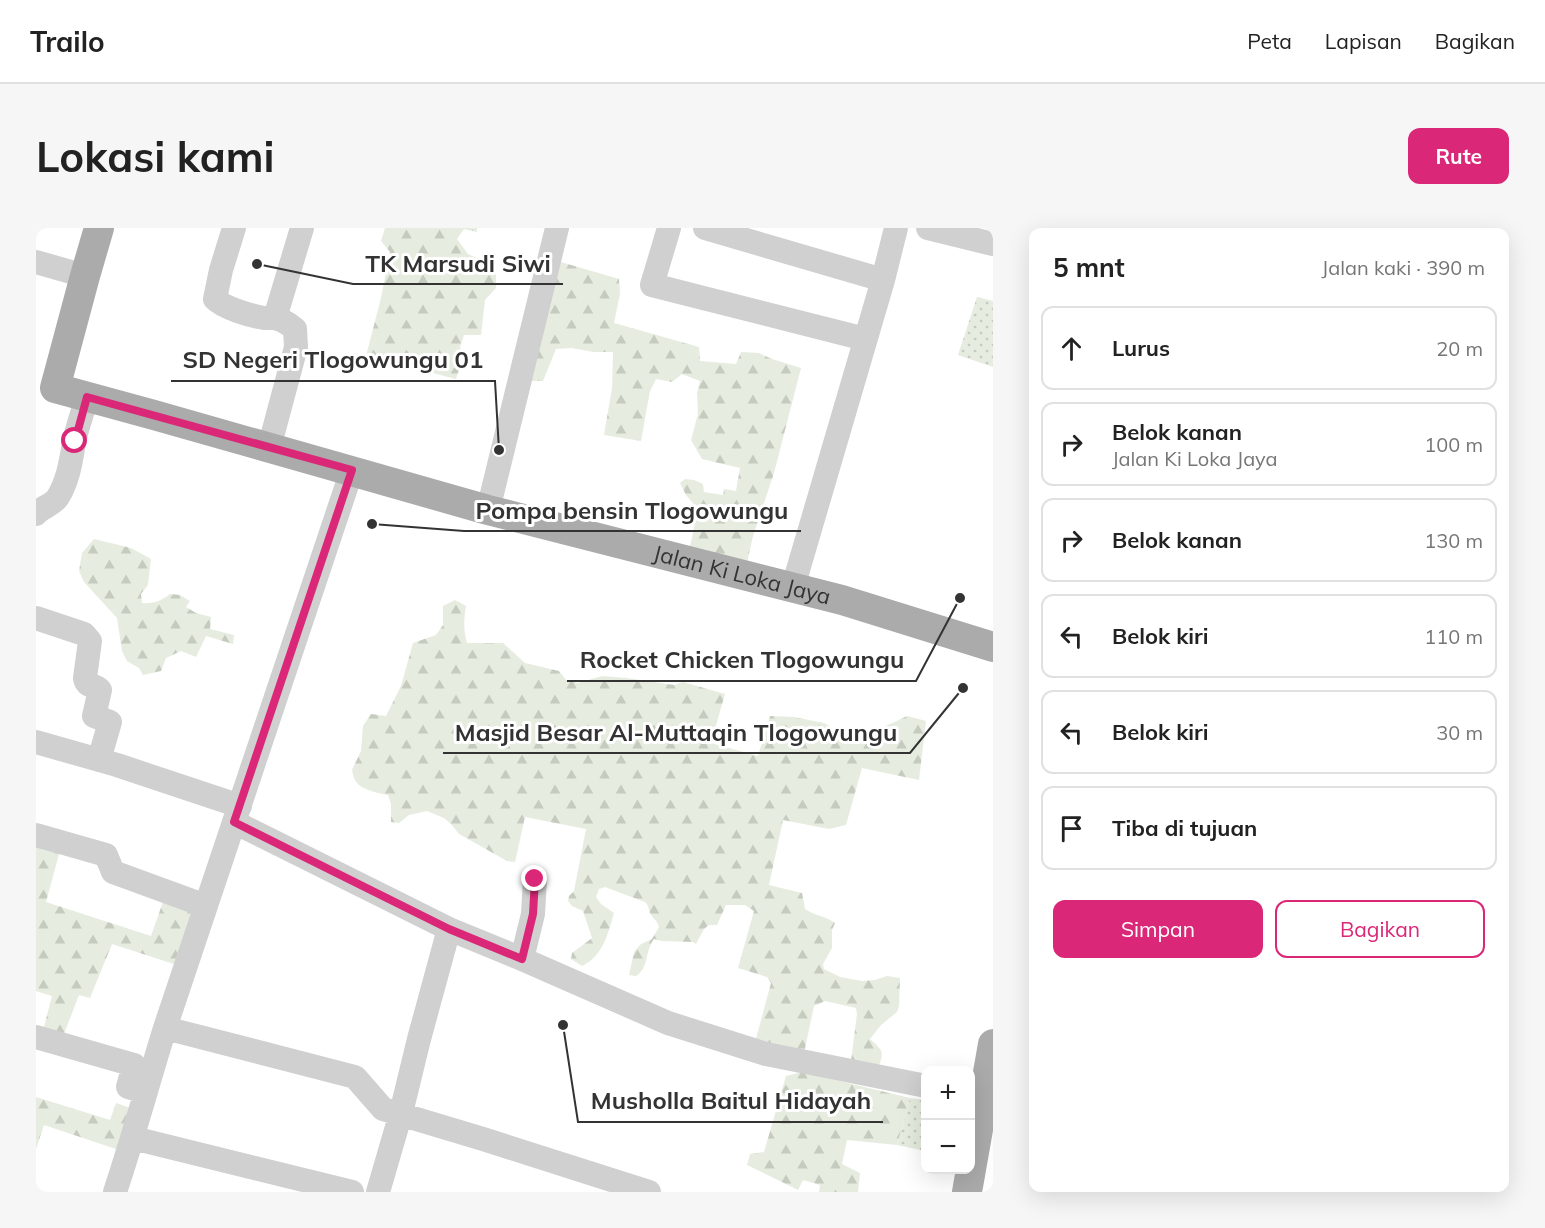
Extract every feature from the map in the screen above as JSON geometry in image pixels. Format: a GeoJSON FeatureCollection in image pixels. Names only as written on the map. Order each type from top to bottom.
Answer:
{"type":"FeatureCollection","features":[{"type":"Feature","properties":{"kind":"main road"},"geometry":{"type":"LineString","coordinates":[[45,386],[85,276],[99,228]]}},
{"type":"Feature","properties":{"kind":"main road","name":"Jalan Ki Loka Jaya"},"geometry":{"type":"LineString","coordinates":[[45,386],[352,470],[488,510],[842,600],[993,647]]}},
{"type":"Feature","properties":{"kind":"main road"},"geometry":{"type":"LineString","coordinates":[[967,1192],[993,1044]]}},
{"type":"Feature","properties":{"kind":"street"},"geometry":{"type":"LineString","coordinates":[[234,228],[214,297],[216,301],[248,314],[274,318],[295,329],[296,347],[269,448]]}},
{"type":"Feature","properties":{"kind":"street"},"geometry":{"type":"LineString","coordinates":[[274,318],[302,228]]}},
{"type":"Feature","properties":{"kind":"street"},"geometry":{"type":"LineString","coordinates":[[488,510],[557,228]]}},
{"type":"Feature","properties":{"kind":"street"},"geometry":{"type":"LineString","coordinates":[[669,228],[652,285],[865,339]]}},
{"type":"Feature","properties":{"kind":"street"},"geometry":{"type":"LineString","coordinates":[[705,228],[883,280]]}},
{"type":"Feature","properties":{"kind":"street"},"geometry":{"type":"LineString","coordinates":[[794,587],[896,228]]}},
{"type":"Feature","properties":{"kind":"street"},"geometry":{"type":"LineString","coordinates":[[928,228],[993,244]]}},
{"type":"Feature","properties":{"kind":"street"},"geometry":{"type":"LineString","coordinates":[[36,262],[85,276]]}},
{"type":"Feature","properties":{"kind":"street"},"geometry":{"type":"LineString","coordinates":[[36,514],[57,498],[62,488],[87,397]]}},
{"type":"Feature","properties":{"kind":"street"},"geometry":{"type":"LineString","coordinates":[[115,1192],[165,1028],[352,470]]}},
{"type":"Feature","properties":{"kind":"street"},"geometry":{"type":"LineString","coordinates":[[36,618],[84,634],[90,641],[86,683],[100,690],[94,716],[110,722],[99,760]]}},
{"type":"Feature","properties":{"kind":"street"},"geometry":{"type":"LineString","coordinates":[[36,742],[99,760],[237,814],[449,929],[668,1023],[766,1054],[921,1085]]}},
{"type":"Feature","properties":{"kind":"street"},"geometry":{"type":"LineString","coordinates":[[36,835],[106,855],[113,872],[206,906]]}},
{"type":"Feature","properties":{"kind":"street"},"geometry":{"type":"LineString","coordinates":[[522,959],[533,914],[535,879]]}},
{"type":"Feature","properties":{"kind":"street"},"geometry":{"type":"LineString","coordinates":[[378,1192],[449,929]]}},
{"type":"Feature","properties":{"kind":"street"},"geometry":{"type":"LineString","coordinates":[[165,1028],[356,1077],[383,1109],[649,1192]]}},
{"type":"Feature","properties":{"kind":"street"},"geometry":{"type":"LineString","coordinates":[[36,1037],[134,1065],[128,1087],[145,1092]]}},
{"type":"Feature","properties":{"kind":"street"},"geometry":{"type":"LineString","coordinates":[[133,1138],[352,1192]]}},
{"type":"Feature","properties":{"kind":"green space"},"geometry":{"type":"Polygon","coordinates":[[[385,228],[477,228],[477,232],[464,229],[457,239],[468,254],[496,267],[496,288],[485,300],[481,335],[464,335],[460,347],[463,357],[456,379],[366,356],[390,252],[381,241],[385,228]]]}},
{"type":"Feature","properties":{"kind":"green space"},"geometry":{"type":"Polygon","coordinates":[[[554,260],[619,279],[620,294],[614,323],[699,347],[700,361],[736,364],[741,352],[759,353],[801,368],[774,473],[753,536],[746,567],[689,551],[698,509],[686,495],[680,483],[685,479],[694,480],[703,484],[704,492],[723,495],[724,489],[736,491],[740,468],[702,459],[691,440],[698,414],[697,393],[700,381],[682,374],[672,382],[656,379],[650,391],[641,441],[604,435],[612,388],[613,352],[556,349],[543,381],[525,381],[554,260]]]}},
{"type":"Feature","properties":{"kind":"green space"},"geometry":{"type":"Polygon","coordinates":[[[977,297],[993,301],[993,367],[958,355],[977,297]]]}},
{"type":"Feature","properties":{"kind":"green space"},"geometry":{"type":"Polygon","coordinates":[[[94,539],[131,548],[151,559],[148,585],[141,594],[142,603],[157,602],[170,594],[180,595],[190,601],[186,607],[196,613],[211,617],[210,629],[234,635],[233,644],[206,636],[196,657],[181,651],[166,658],[161,671],[143,675],[139,668],[127,661],[122,651],[117,618],[84,582],[79,571],[82,553],[94,539]]]}},
{"type":"Feature","properties":{"kind":"green space"},"geometry":{"type":"Polygon","coordinates":[[[455,600],[466,606],[464,624],[467,643],[503,643],[525,663],[559,671],[566,680],[578,683],[602,676],[674,685],[683,682],[725,694],[711,743],[758,756],[770,716],[794,717],[824,723],[833,728],[864,736],[907,716],[926,721],[919,780],[862,768],[846,825],[829,829],[783,820],[769,885],[802,893],[805,909],[835,923],[832,930],[832,948],[823,964],[824,969],[840,977],[862,981],[887,976],[900,978],[897,1012],[881,1025],[870,1039],[881,1050],[879,1065],[851,1061],[856,1008],[825,1001],[814,1006],[804,1053],[756,1039],[771,983],[767,977],[738,968],[754,911],[745,905],[726,905],[717,925],[709,925],[704,929],[696,944],[654,939],[643,969],[636,976],[629,975],[634,952],[641,944],[652,939],[659,927],[645,902],[605,887],[599,889],[596,897],[601,904],[614,913],[600,950],[582,966],[571,959],[572,953],[592,938],[583,911],[572,906],[568,901],[574,891],[586,829],[525,817],[515,862],[507,861],[459,834],[444,818],[427,811],[409,815],[399,823],[391,822],[391,804],[388,795],[365,789],[357,783],[353,776],[352,770],[361,751],[363,726],[371,714],[386,716],[401,686],[413,643],[436,635],[443,625],[443,606],[455,600]]]}},
{"type":"Feature","properties":{"kind":"green space"},"geometry":{"type":"Polygon","coordinates":[[[36,841],[61,847],[46,902],[151,936],[165,896],[200,907],[180,966],[112,944],[90,998],[79,995],[62,1039],[43,1031],[52,996],[36,991],[36,841]]]}},
{"type":"Feature","properties":{"kind":"green space"},"geometry":{"type":"Polygon","coordinates":[[[802,1072],[910,1098],[897,1145],[847,1140],[842,1164],[860,1173],[858,1192],[819,1192],[820,1185],[803,1180],[798,1190],[747,1165],[750,1154],[764,1152],[786,1076],[802,1072]]]}},
{"type":"Feature","properties":{"kind":"green space"},"geometry":{"type":"Polygon","coordinates":[[[36,1097],[110,1120],[116,1103],[136,1110],[122,1151],[44,1125],[36,1149],[36,1097]]]}},
{"type":"Feature","properties":{"kind":"green space"},"geometry":{"type":"Polygon","coordinates":[[[910,1098],[921,1099],[921,1150],[897,1145],[910,1098]]]}},
{"type":"Feature","properties":{"kind":"place","name":"TK Marsudi Siwi"},"geometry":{"type":"Point","coordinates":[257,264]}},
{"type":"Feature","properties":{"kind":"place","name":"SD Negeri Tlogowungu 01"},"geometry":{"type":"Point","coordinates":[499,450]}},
{"type":"Feature","properties":{"kind":"place","name":"Pompa bensin Tlogowungu"},"geometry":{"type":"Point","coordinates":[372,524]}},
{"type":"Feature","properties":{"kind":"place","name":"Rocket Chicken Tlogowungu"},"geometry":{"type":"Point","coordinates":[960,598]}},
{"type":"Feature","properties":{"kind":"place","name":"Masjid Besar Al-Muttaqin Tlogowungu"},"geometry":{"type":"Point","coordinates":[963,688]}},
{"type":"Feature","properties":{"kind":"place","name":"Musholla Baitul Hidayah"},"geometry":{"type":"Point","coordinates":[563,1025]}},
{"type":"Feature","properties":{"kind":"route"},"geometry":{"type":"LineString","coordinates":[[75,441],[87,397],[352,470],[234,822],[449,929],[522,959],[533,914],[535,879]]}}]}
